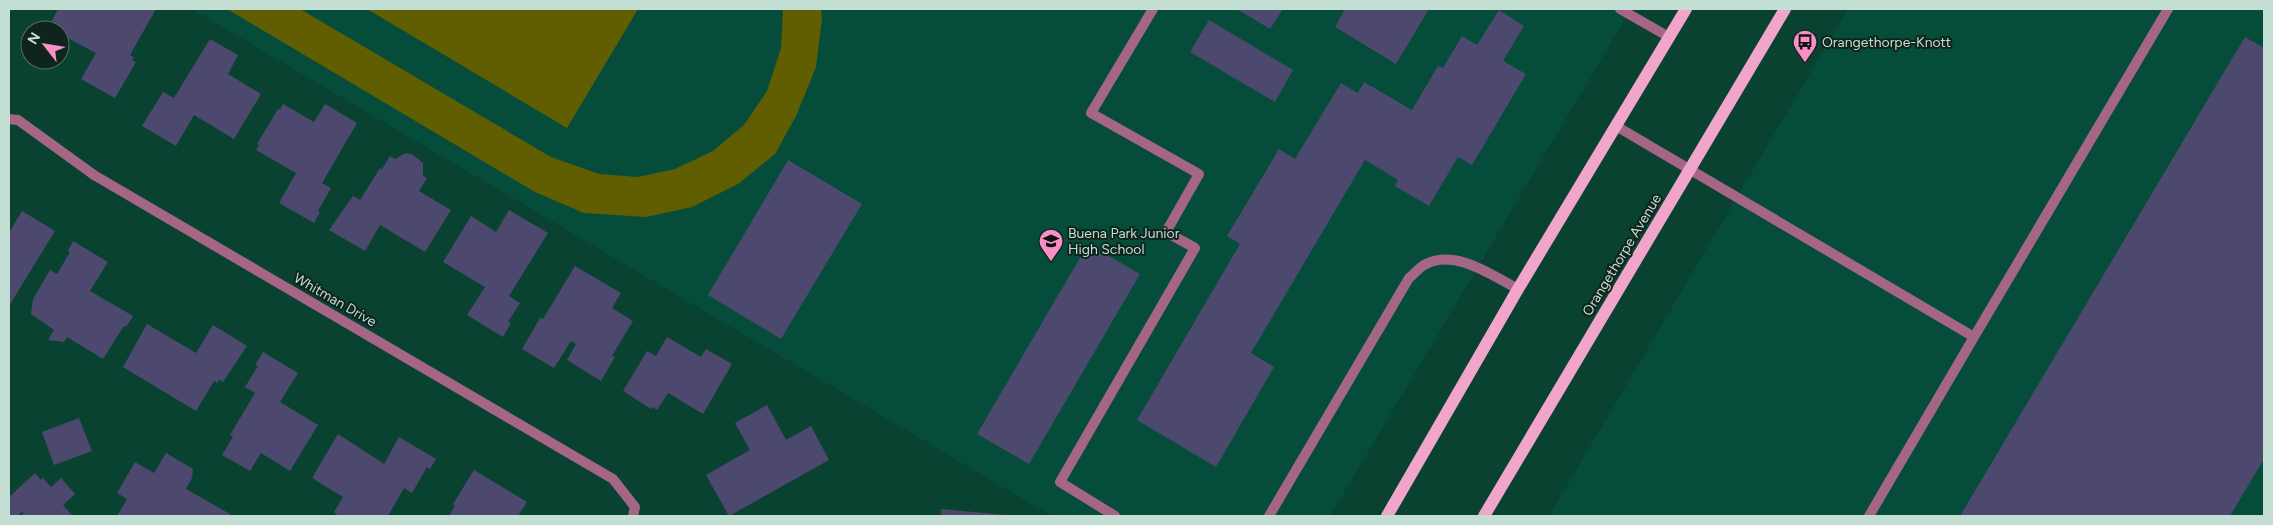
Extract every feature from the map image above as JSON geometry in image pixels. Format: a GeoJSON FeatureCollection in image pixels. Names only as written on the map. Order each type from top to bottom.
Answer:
{"type":"FeatureCollection","features":[{"type":"Feature","properties":{"kind":"main road"},"geometry":{"type":"LineString","coordinates":[[1387,516],[1518,289],[1686,9]]}},
{"type":"Feature","properties":{"kind":"main road","name":"Orangethorpe Avenue"},"geometry":{"type":"LineString","coordinates":[[1484,516],[1785,9]]}},
{"type":"Feature","properties":{"kind":"street"},"geometry":{"type":"LineString","coordinates":[[1114,516],[1060,482],[1195,248],[1166,232],[1199,174],[1092,113],[1153,9]]}},
{"type":"Feature","properties":{"kind":"street"},"geometry":{"type":"LineString","coordinates":[[1620,9],[1669,37]]}},
{"type":"Feature","properties":{"kind":"street"},"geometry":{"type":"LineString","coordinates":[[1868,516],[2168,9]]}},
{"type":"Feature","properties":{"kind":"street","name":"Whitman Drive"},"geometry":{"type":"LineString","coordinates":[[9,119],[18,120],[94,175],[613,479],[635,507],[633,516]]}},
{"type":"Feature","properties":{"kind":"street"},"geometry":{"type":"LineString","coordinates":[[1616,126],[1974,337]]}},
{"type":"Feature","properties":{"kind":"street"},"geometry":{"type":"LineString","coordinates":[[1269,516],[1409,278],[1424,266],[1438,260],[1454,259],[1479,269],[1518,289]]}},
{"type":"Feature","properties":{"kind":"shaded area","name":"Buena Park Junior High School"},"geometry":{"type":"Polygon","coordinates":[[[192,9],[1631,9],[1330,516],[1052,516],[192,9]]]}},
{"type":"Feature","properties":{"kind":"shaded area"},"geometry":{"type":"Polygon","coordinates":[[[227,9],[300,9],[551,157],[599,174],[638,177],[675,169],[713,151],[744,125],[767,91],[781,48],[783,9],[821,9],[822,18],[816,67],[796,116],[775,154],[738,184],[692,207],[646,217],[584,213],[535,192],[227,9]]]}},
{"type":"Feature","properties":{"kind":"shaded area"},"geometry":{"type":"Polygon","coordinates":[[[367,9],[638,9],[567,128],[367,9]]]}},
{"type":"Feature","properties":{"kind":"shaded area"},"geometry":{"type":"Polygon","coordinates":[[[1848,9],[2264,9],[2264,516],[1549,516],[1848,9]]]}},
{"type":"Feature","properties":{"kind":"building"},"geometry":{"type":"Polygon","coordinates":[[[58,9],[156,9],[130,55],[134,57],[132,60],[136,62],[115,98],[81,79],[96,53],[70,39],[70,20],[52,20],[58,9]]]}},
{"type":"Feature","properties":{"kind":"building"},"geometry":{"type":"Polygon","coordinates":[[[1237,9],[1283,9],[1270,29],[1237,9]]]}},
{"type":"Feature","properties":{"kind":"building"},"geometry":{"type":"Polygon","coordinates":[[[1345,9],[1429,9],[1396,64],[1335,27],[1345,9]]]}},
{"type":"Feature","properties":{"kind":"building"},"geometry":{"type":"Polygon","coordinates":[[[1499,10],[1524,26],[1503,61],[1526,74],[1472,165],[1458,157],[1429,206],[1395,186],[1398,180],[1365,160],[1251,353],[1274,367],[1216,467],[1137,420],[1240,244],[1227,236],[1279,149],[1295,159],[1341,83],[1358,93],[1364,82],[1412,110],[1438,66],[1443,68],[1462,36],[1477,45],[1499,10]]]}},
{"type":"Feature","properties":{"kind":"building"},"geometry":{"type":"Polygon","coordinates":[[[1209,20],[1293,70],[1275,102],[1190,52],[1209,20]]]}},
{"type":"Feature","properties":{"kind":"building"},"geometry":{"type":"Polygon","coordinates":[[[2245,37],[2264,48],[2264,459],[2230,516],[1960,516],[2245,37]]]}},
{"type":"Feature","properties":{"kind":"building"},"geometry":{"type":"Polygon","coordinates":[[[210,39],[238,55],[228,74],[261,94],[234,139],[194,115],[176,146],[142,126],[163,92],[174,98],[210,39]]]}},
{"type":"Feature","properties":{"kind":"building"},"geometry":{"type":"Polygon","coordinates":[[[283,104],[314,122],[325,104],[357,123],[322,183],[331,188],[318,211],[320,212],[314,223],[279,203],[296,173],[256,150],[259,145],[257,144],[283,104]]]}},
{"type":"Feature","properties":{"kind":"building"},"geometry":{"type":"Polygon","coordinates":[[[406,153],[413,155],[423,163],[423,176],[427,178],[419,191],[451,210],[425,252],[380,225],[365,251],[329,230],[353,196],[360,200],[380,168],[382,169],[390,156],[395,159],[406,153]]]}},
{"type":"Feature","properties":{"kind":"building"},"geometry":{"type":"Polygon","coordinates":[[[788,160],[862,204],[781,339],[708,295],[788,160]]]}},
{"type":"Feature","properties":{"kind":"building"},"geometry":{"type":"Polygon","coordinates":[[[509,210],[548,233],[509,296],[520,303],[508,322],[511,323],[503,337],[467,315],[485,287],[443,262],[471,216],[496,232],[509,210]]]}},
{"type":"Feature","properties":{"kind":"building"},"geometry":{"type":"Polygon","coordinates":[[[22,211],[55,231],[9,306],[9,233],[22,211]]]}},
{"type":"Feature","properties":{"kind":"building"},"geometry":{"type":"Polygon","coordinates":[[[73,241],[108,262],[90,291],[133,316],[126,327],[124,326],[103,359],[67,337],[64,342],[48,340],[54,330],[31,314],[33,299],[50,270],[57,274],[70,252],[68,251],[73,241]]]}},
{"type":"Feature","properties":{"kind":"building"},"geometry":{"type":"Polygon","coordinates":[[[1088,244],[1140,274],[1029,464],[977,434],[1088,244]]]}},
{"type":"Feature","properties":{"kind":"building"},"geometry":{"type":"Polygon","coordinates":[[[575,266],[621,293],[612,308],[633,321],[612,356],[615,357],[601,381],[567,360],[576,344],[571,341],[554,368],[522,349],[540,318],[543,319],[575,266]]]}},
{"type":"Feature","properties":{"kind":"building"},"geometry":{"type":"Polygon","coordinates":[[[147,324],[196,353],[213,325],[247,346],[223,382],[219,380],[217,383],[214,381],[196,411],[123,367],[147,324]]]}},
{"type":"Feature","properties":{"kind":"building"},"geometry":{"type":"Polygon","coordinates":[[[667,337],[701,357],[706,349],[732,364],[703,414],[668,393],[657,410],[652,407],[651,409],[623,391],[647,351],[656,356],[667,337]]]}},
{"type":"Feature","properties":{"kind":"building"},"geometry":{"type":"Polygon","coordinates":[[[263,352],[298,373],[280,402],[318,425],[290,471],[261,453],[250,471],[222,455],[233,437],[230,435],[255,393],[245,387],[258,366],[255,365],[263,352]]]}},
{"type":"Feature","properties":{"kind":"building"},"geometry":{"type":"Polygon","coordinates":[[[767,405],[786,440],[811,426],[829,460],[729,516],[706,475],[750,450],[735,423],[767,405]]]}},
{"type":"Feature","properties":{"kind":"building"},"geometry":{"type":"Polygon","coordinates":[[[79,418],[92,451],[54,465],[42,432],[79,418]]]}},
{"type":"Feature","properties":{"kind":"building"},"geometry":{"type":"Polygon","coordinates":[[[338,434],[384,464],[399,437],[436,459],[430,469],[427,467],[412,493],[404,488],[388,516],[338,516],[334,512],[343,497],[312,478],[338,434]]]}},
{"type":"Feature","properties":{"kind":"building"},"geometry":{"type":"Polygon","coordinates":[[[166,453],[193,469],[192,478],[186,489],[230,514],[229,516],[117,516],[127,499],[117,493],[135,462],[154,473],[166,453]]]}},
{"type":"Feature","properties":{"kind":"building"},"geometry":{"type":"Polygon","coordinates":[[[474,470],[527,502],[518,516],[449,516],[455,506],[453,504],[474,470]]]}},
{"type":"Feature","properties":{"kind":"building"},"geometry":{"type":"Polygon","coordinates":[[[35,473],[41,480],[43,478],[51,487],[61,478],[75,494],[63,505],[73,516],[20,516],[24,513],[22,512],[17,516],[9,516],[9,497],[35,473]]]}},
{"type":"Feature","properties":{"kind":"building"},"geometry":{"type":"Polygon","coordinates":[[[941,509],[1006,515],[1006,516],[941,516],[941,509]]]}},
{"type":"Feature","properties":{"kind":"place","name":"Orangethorpe-Knott"},"geometry":{"type":"Point","coordinates":[1805,63]}},
{"type":"Feature","properties":{"kind":"place","name":"Buena Park Junior High School"},"geometry":{"type":"Point","coordinates":[1051,262]}}]}
